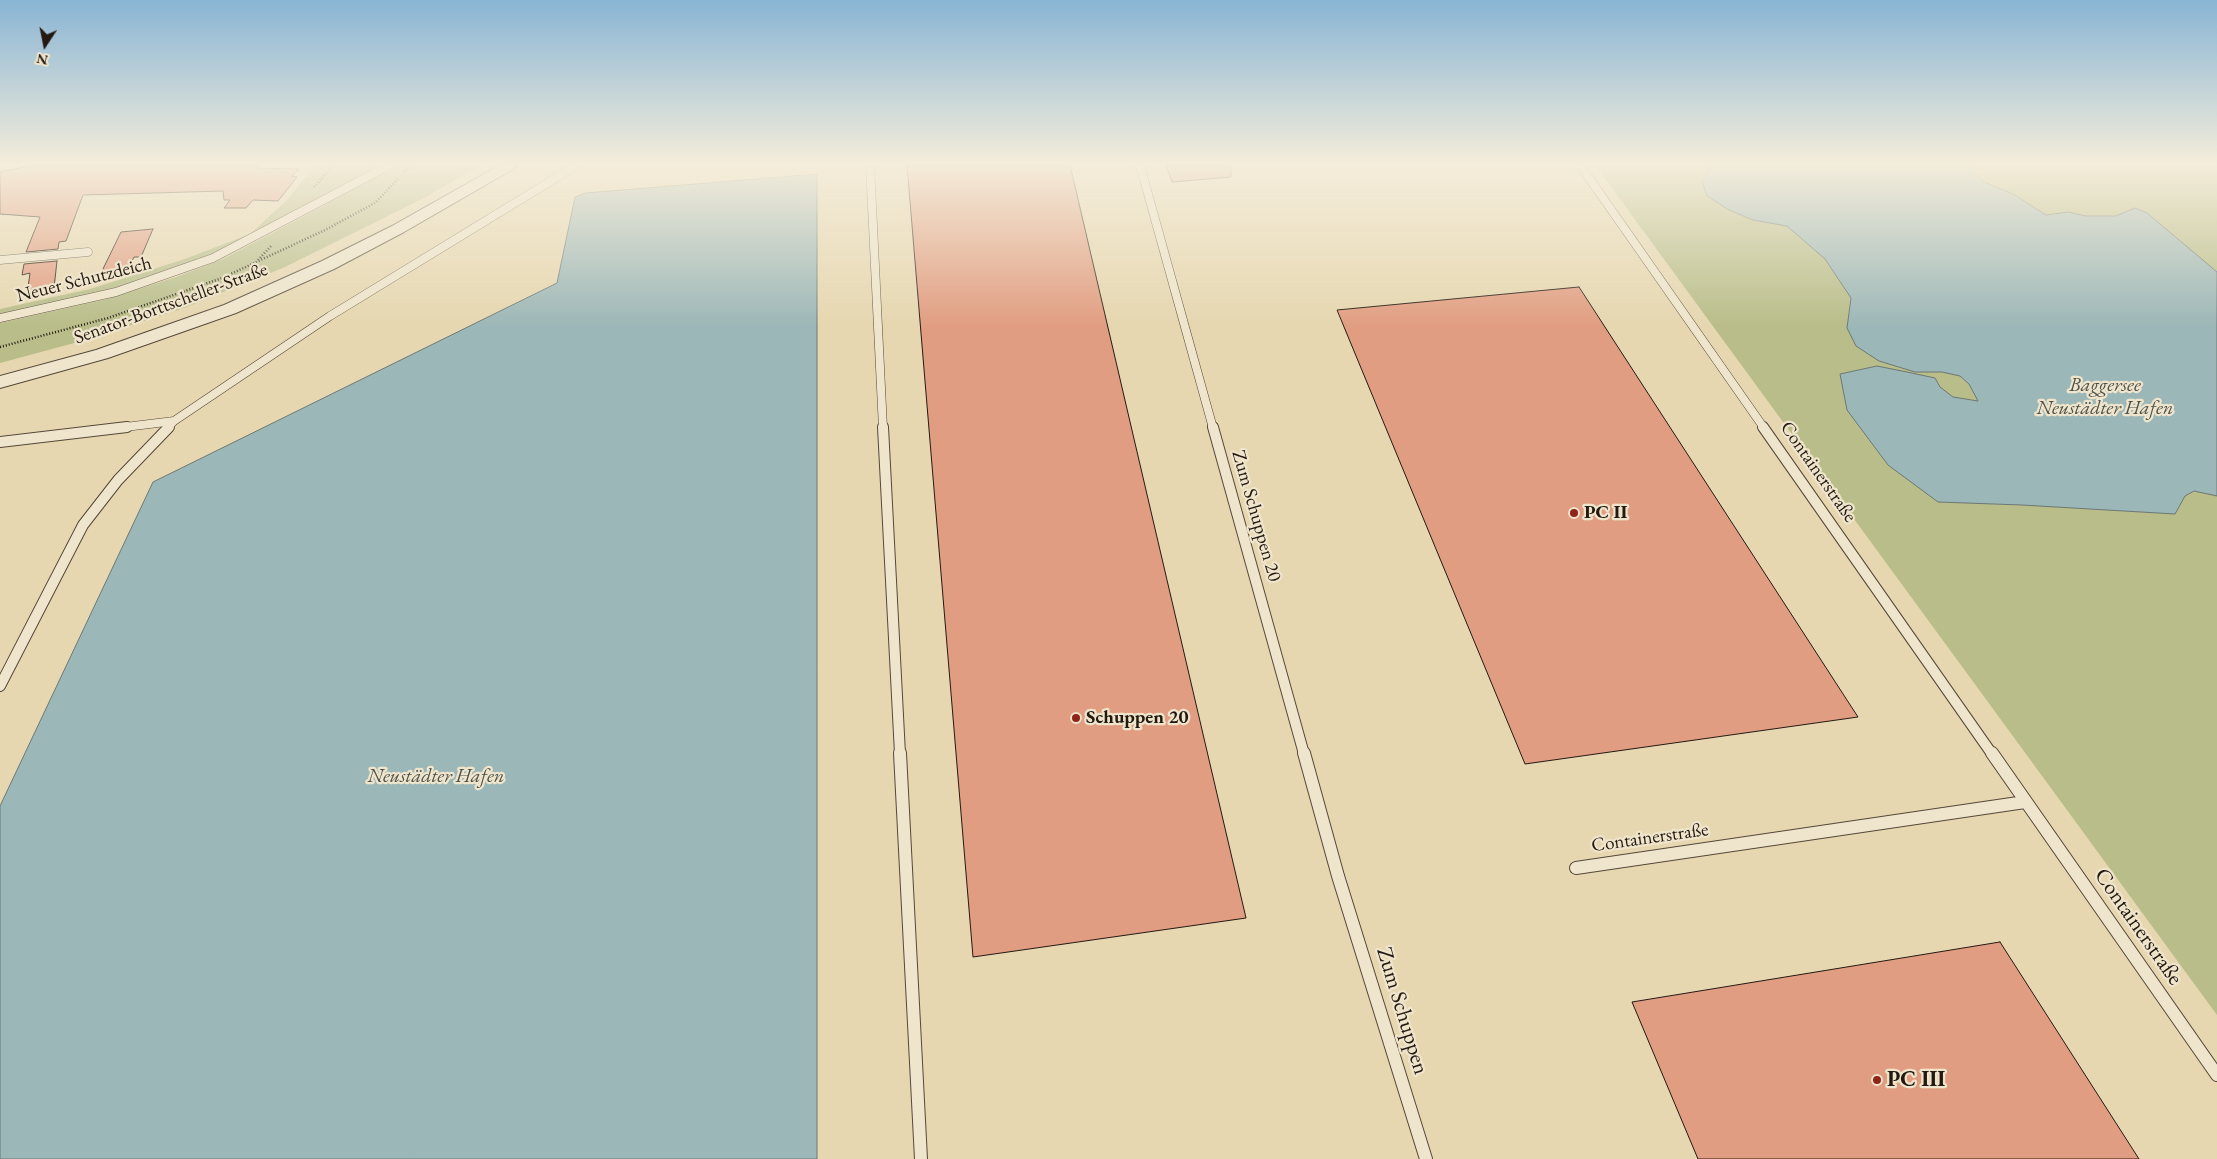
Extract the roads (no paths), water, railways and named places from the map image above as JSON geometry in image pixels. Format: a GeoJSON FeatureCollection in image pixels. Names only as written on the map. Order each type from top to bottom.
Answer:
{"type":"FeatureCollection","features":[{"type":"Feature","properties":{"kind":"street","name":"Senator-Borttscheller-Straße"},"geometry":{"type":"LineString","coordinates":[[0,382],[102,354],[230,309],[328,265],[415,219]]}},
{"type":"Feature","properties":{"kind":"lane","name":"Neuer Schutzdeich"},"geometry":{"type":"LineString","coordinates":[[0,318],[108,294],[163,277],[213,258],[289,219]]}},
{"type":"Feature","properties":{"kind":"lane"},"geometry":{"type":"LineString","coordinates":[[0,686],[83,525],[118,480],[174,421],[330,316],[489,219]]}},
{"type":"Feature","properties":{"kind":"lane"},"geometry":{"type":"LineString","coordinates":[[873,219],[921,1159]]}},
{"type":"Feature","properties":{"kind":"lane","name":"Zum Schuppen 20"},"geometry":{"type":"LineString","coordinates":[[1155,219],[1338,876]]}},
{"type":"Feature","properties":{"kind":"lane","name":"Containerstraße"},"geometry":{"type":"LineString","coordinates":[[1618,219],[2217,1075]]}},
{"type":"Feature","properties":{"kind":"lane"},"geometry":{"type":"LineString","coordinates":[[0,260],[88,252]]}},
{"type":"Feature","properties":{"kind":"lane"},"geometry":{"type":"LineString","coordinates":[[0,442],[174,421]]}},
{"type":"Feature","properties":{"kind":"lane","name":"Containerstraße"},"geometry":{"type":"LineString","coordinates":[[1576,868],[2026,802]]}},
{"type":"Feature","properties":{"kind":"lane","name":"Zum Schuppen"},"geometry":{"type":"LineString","coordinates":[[1338,876],[1426,1159]]}},
{"type":"Feature","properties":{"kind":"water","name":"Neustädter Hafen"},"geometry":{"type":"Polygon","coordinates":[[[570,219],[817,219],[817,1159],[0,1159],[0,806],[153,482],[557,283],[570,219]]]}},
{"type":"Feature","properties":{"kind":"water","name":"Baggersee Neustädter Hafen"},"geometry":{"type":"Polygon","coordinates":[[[1751,219],[2154,219],[2217,272],[2217,496],[2194,491],[2185,496],[2175,514],[1938,502],[1888,465],[1847,410],[1840,374],[1877,366],[1935,378],[1940,387],[1953,397],[1978,401],[1969,384],[1960,376],[1942,372],[1915,372],[1879,361],[1856,346],[1847,328],[1851,298],[1825,259],[1787,226],[1751,219]]]}},
{"type":"Feature","properties":{"kind":"place","name":"PC II"},"geometry":{"type":"Point","coordinates":[1574,513]}},
{"type":"Feature","properties":{"kind":"place","name":"Schuppen 20"},"geometry":{"type":"Point","coordinates":[1076,718]}},
{"type":"Feature","properties":{"kind":"place","name":"PC III"},"geometry":{"type":"Point","coordinates":[1877,1080]}}]}
